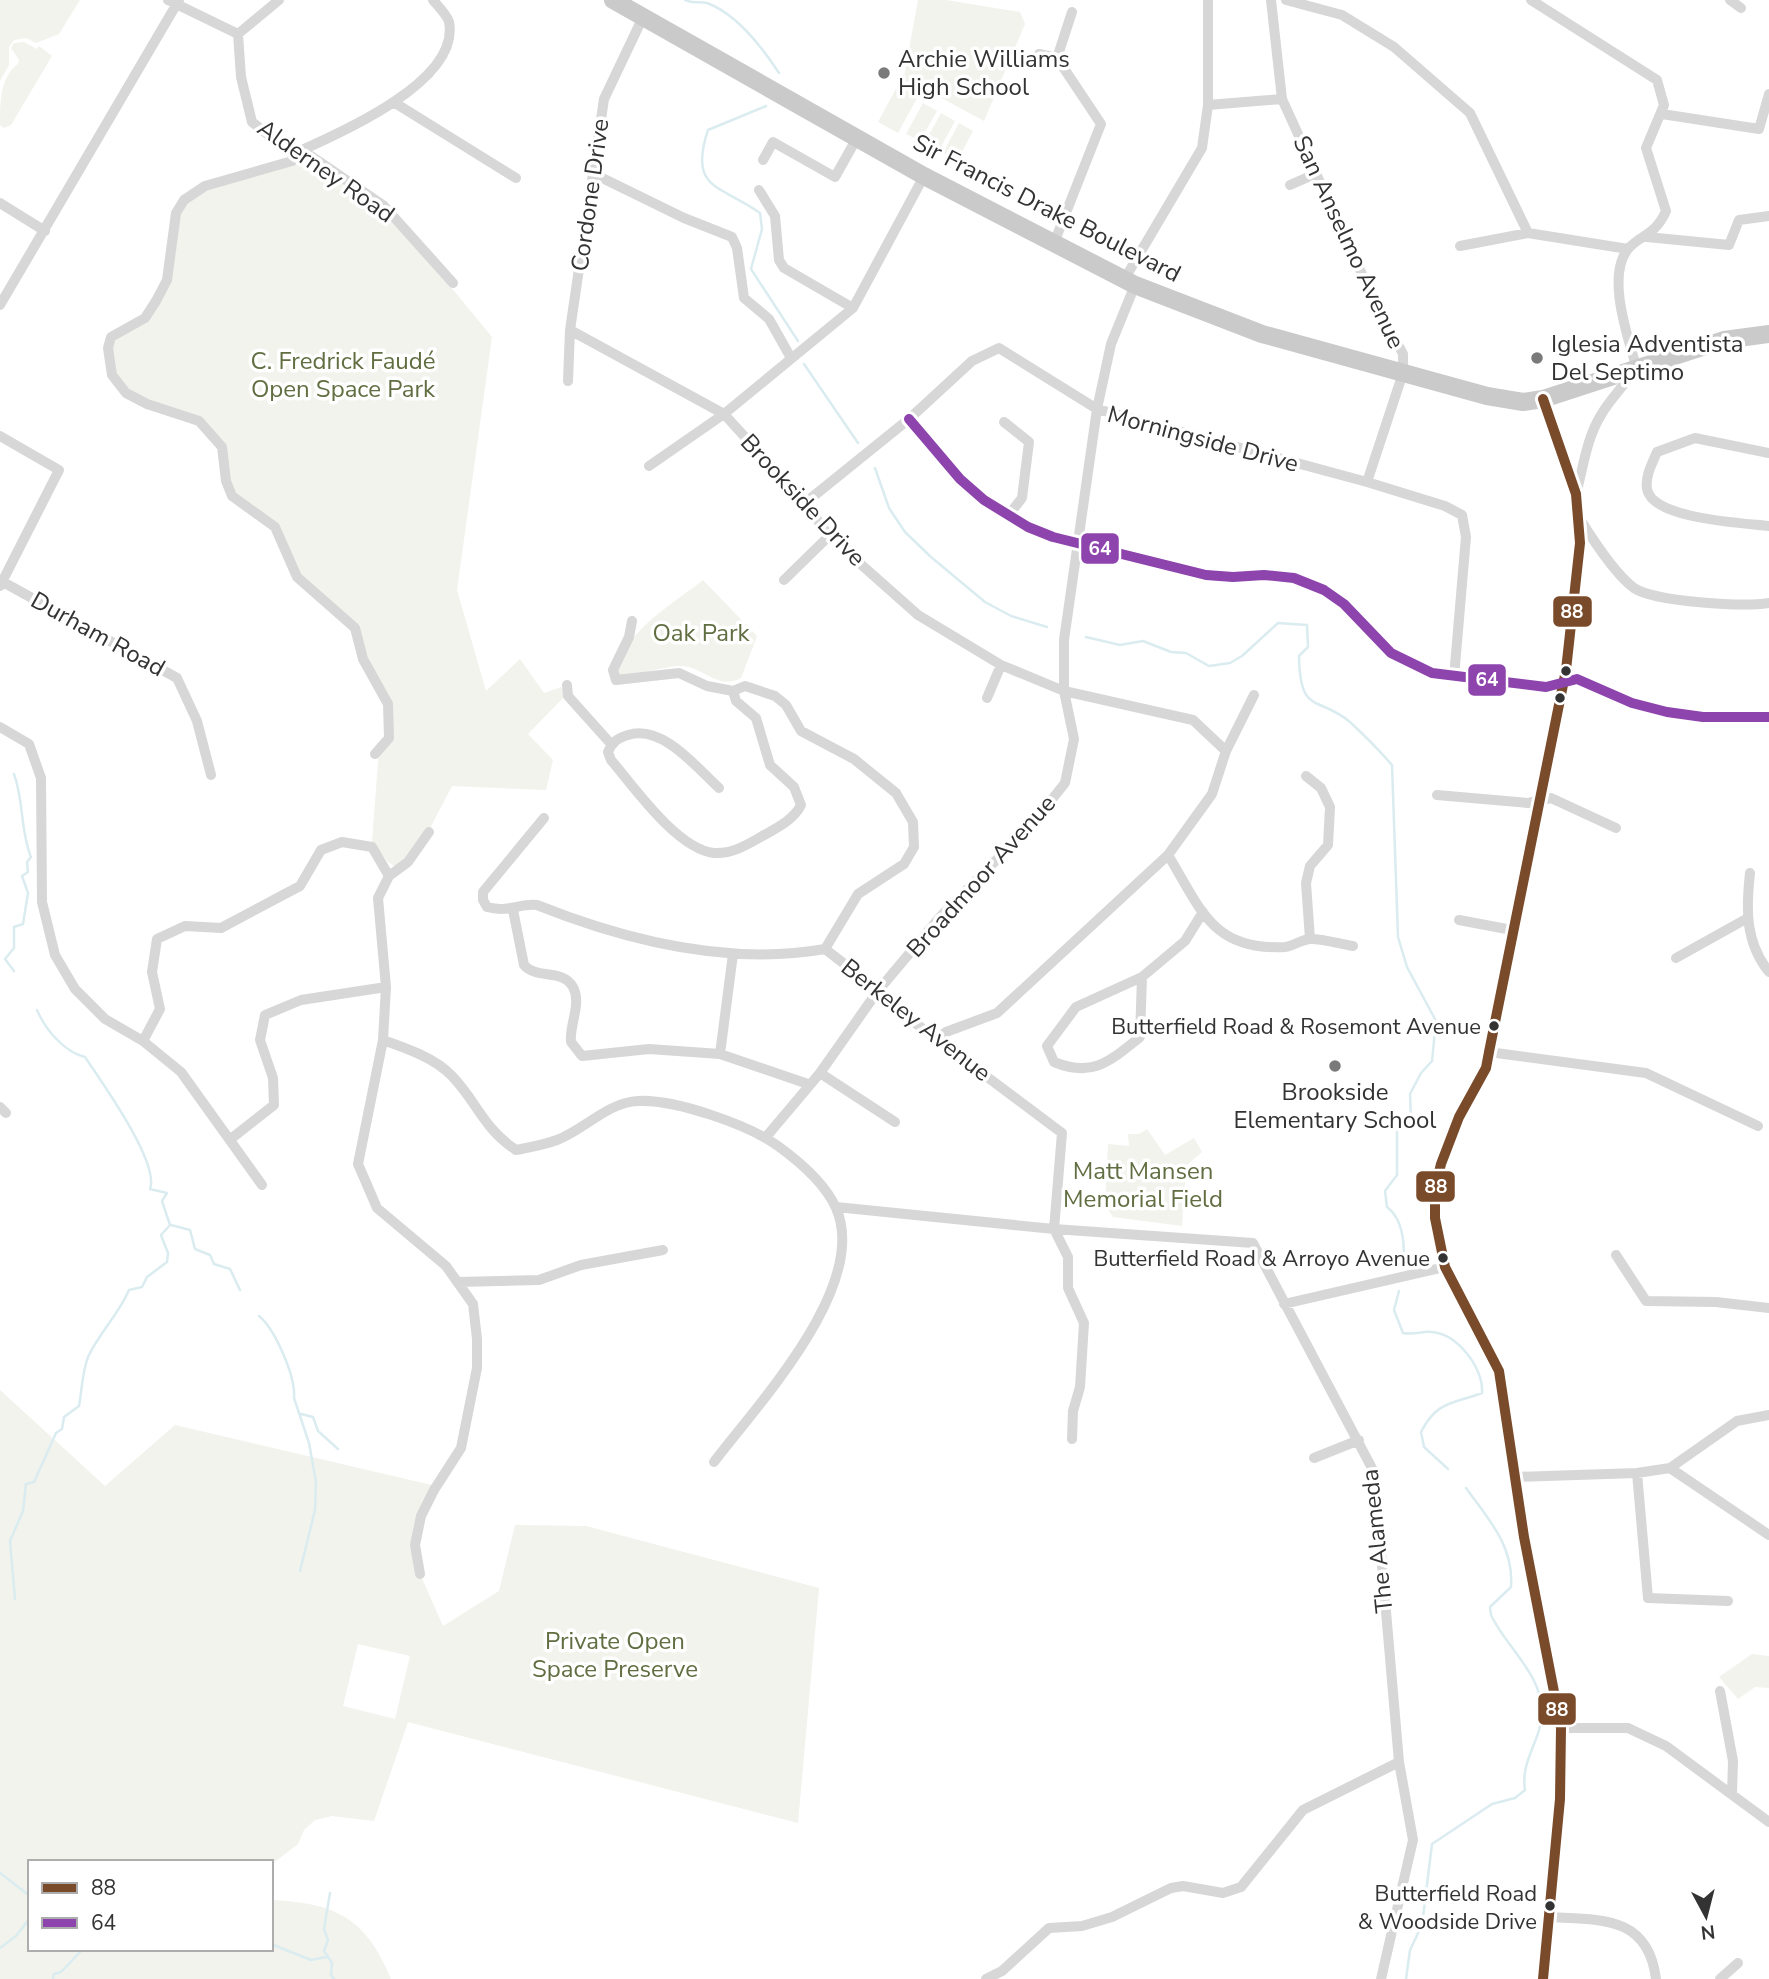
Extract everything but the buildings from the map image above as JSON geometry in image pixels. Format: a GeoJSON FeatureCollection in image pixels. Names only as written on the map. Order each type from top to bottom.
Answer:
{"type":"FeatureCollection","features":[{"type":"Feature","properties":{"kind":"main road","name":"Sir Francis Drake Boulevard"},"geometry":{"type":"LineString","coordinates":[[613,0],[925,176],[1130,283],[1262,334],[1403,373],[1523,402],[1724,340],[1769,334]]}},
{"type":"Feature","properties":{"kind":"street"},"geometry":{"type":"LineString","coordinates":[[0,305],[45,231],[174,2],[238,34],[279,0]]}},
{"type":"Feature","properties":{"kind":"street"},"geometry":{"type":"LineString","coordinates":[[375,754],[389,737],[388,704],[363,659],[355,628],[296,577],[275,527],[232,496],[226,481],[222,447],[199,421],[147,404],[126,393],[112,374],[111,337],[145,318],[167,280],[176,213],[184,200],[205,186],[292,160],[293,154],[395,103],[438,62],[448,42],[449,20],[433,0]]}},
{"type":"Feature","properties":{"kind":"street","name":"Broadmoor Avenue"},"geometry":{"type":"LineString","coordinates":[[766,1137],[820,1073],[877,992],[940,917],[1033,822],[1065,783],[1074,739],[1064,691],[1064,640],[1097,409],[1111,344],[1130,283],[1202,148],[1208,105],[1208,0]]}},
{"type":"Feature","properties":{"kind":"street","name":"San Anselmo Avenue"},"geometry":{"type":"LineString","coordinates":[[1271,0],[1282,99],[1366,283],[1403,354],[1403,373],[1367,482]]}},
{"type":"Feature","properties":{"kind":"street"},"geometry":{"type":"LineString","coordinates":[[1286,0],[1342,15],[1394,47],[1470,113],[1528,233]]}},
{"type":"Feature","properties":{"kind":"street"},"geometry":{"type":"LineString","coordinates":[[1531,0],[1588,39],[1648,71],[1662,91],[1662,114],[1646,148],[1666,211],[1661,222],[1647,237],[1628,250],[1619,276],[1623,321],[1636,366],[1629,381],[1600,415],[1576,494]]}},
{"type":"Feature","properties":{"kind":"street"},"geometry":{"type":"LineString","coordinates":[[1730,0],[1741,8]]}},
{"type":"Feature","properties":{"kind":"street"},"geometry":{"type":"LineString","coordinates":[[1057,58],[1072,12]]}},
{"type":"Feature","properties":{"kind":"street","name":"Cordone Drive"},"geometry":{"type":"LineString","coordinates":[[568,381],[570,330],[604,99],[643,17]]}},
{"type":"Feature","properties":{"kind":"street","name":"Alderney Road"},"geometry":{"type":"LineString","coordinates":[[238,34],[241,77],[252,122],[293,154],[311,156],[384,206],[414,236],[453,283]]}},
{"type":"Feature","properties":{"kind":"street"},"geometry":{"type":"LineString","coordinates":[[1039,54],[1057,58],[1101,124],[1054,243]]}},
{"type":"Feature","properties":{"kind":"street"},"geometry":{"type":"LineString","coordinates":[[1662,114],[1759,129],[1769,94]]}},
{"type":"Feature","properties":{"kind":"street"},"geometry":{"type":"LineString","coordinates":[[1208,105],[1282,99]]}},
{"type":"Feature","properties":{"kind":"street"},"geometry":{"type":"LineString","coordinates":[[395,103],[516,178]]}},
{"type":"Feature","properties":{"kind":"street"},"geometry":{"type":"LineString","coordinates":[[763,160],[773,142],[835,177],[858,136]]}},
{"type":"Feature","properties":{"kind":"street"},"geometry":{"type":"LineString","coordinates":[[594,174],[684,218],[732,237],[737,248],[744,298],[769,319],[791,358]]}},
{"type":"Feature","properties":{"kind":"street"},"geometry":{"type":"LineString","coordinates":[[1290,185],[1315,174]]}},
{"type":"Feature","properties":{"kind":"street"},"geometry":{"type":"LineString","coordinates":[[649,466],[724,414],[853,307],[925,176]]}},
{"type":"Feature","properties":{"kind":"street"},"geometry":{"type":"LineString","coordinates":[[759,190],[775,216],[779,260],[784,268],[853,307]]}},
{"type":"Feature","properties":{"kind":"street"},"geometry":{"type":"LineString","coordinates":[[0,203],[45,231]]}},
{"type":"Feature","properties":{"kind":"street"},"geometry":{"type":"LineString","coordinates":[[1647,237],[1729,245],[1739,220],[1769,216]]}},
{"type":"Feature","properties":{"kind":"street"},"geometry":{"type":"LineString","coordinates":[[1460,246],[1528,233],[1628,250]]}},
{"type":"Feature","properties":{"kind":"street","name":"Brookside Drive"},"geometry":{"type":"LineString","coordinates":[[570,330],[724,414],[805,503],[829,536],[918,615],[1001,665],[1064,691],[1193,720],[1226,751]]}},
{"type":"Feature","properties":{"kind":"street","name":"Morningside Drive"},"geometry":{"type":"LineString","coordinates":[[805,503],[909,419],[972,361],[999,348],[1097,409],[1367,482],[1445,506],[1462,515],[1466,537],[1454,677]]}},
{"type":"Feature","properties":{"kind":"street"},"geometry":{"type":"LineString","coordinates":[[1543,398],[1576,494],[1580,519],[1571,639],[1486,1068],[1450,1138],[1435,1189],[1434,1218],[1445,1267],[1499,1371],[1514,1478],[1561,1728],[1560,1799],[1547,1917],[1544,1979]]}},
{"type":"Feature","properties":{"kind":"street"},"geometry":{"type":"LineString","coordinates":[[909,419],[960,479],[1008,516],[1054,537],[1206,575],[1294,578],[1324,590],[1344,604],[1391,653],[1412,666],[1454,677],[1546,687],[1577,679],[1632,703],[1667,712],[1703,718],[1769,717]]}},
{"type":"Feature","properties":{"kind":"street"},"geometry":{"type":"LineString","coordinates":[[1004,422],[1029,442],[1022,498],[1008,516]]}},
{"type":"Feature","properties":{"kind":"street"},"geometry":{"type":"LineString","coordinates":[[0,436],[59,470],[1,584]]}},
{"type":"Feature","properties":{"kind":"street"},"geometry":{"type":"LineString","coordinates":[[1769,453],[1695,438],[1657,452],[1648,471],[1647,491],[1657,505],[1698,518],[1769,526]]}},
{"type":"Feature","properties":{"kind":"street"},"geometry":{"type":"LineString","coordinates":[[1580,519],[1597,545],[1635,589],[1695,602],[1745,607],[1769,603]]}},
{"type":"Feature","properties":{"kind":"street"},"geometry":{"type":"LineString","coordinates":[[784,580],[829,536]]}},
{"type":"Feature","properties":{"kind":"street","name":"Durham Road"},"geometry":{"type":"LineString","coordinates":[[1,584],[177,678],[197,721],[211,775]]}},
{"type":"Feature","properties":{"kind":"street"},"geometry":{"type":"LineString","coordinates":[[632,621],[629,637],[612,670],[616,680],[679,673],[707,685],[733,691],[746,686],[775,696],[786,705],[801,731],[854,760],[896,793],[914,822],[915,838],[910,855],[897,871],[858,894],[825,949]]}},
{"type":"Feature","properties":{"kind":"street"},"geometry":{"type":"LineString","coordinates":[[987,698],[1001,665]]}},
{"type":"Feature","properties":{"kind":"street"},"geometry":{"type":"LineString","coordinates":[[567,685],[568,696],[611,744]]}},
{"type":"Feature","properties":{"kind":"street"},"geometry":{"type":"LineString","coordinates":[[719,788],[657,736],[637,733],[611,744],[608,752],[611,760],[678,835],[705,851],[716,853],[738,850],[789,820],[801,805],[794,787],[769,765],[755,718],[736,701],[733,691]]}},
{"type":"Feature","properties":{"kind":"street"},"geometry":{"type":"LineString","coordinates":[[938,1038],[946,1032],[997,1013],[1168,855],[1212,794],[1226,751],[1254,695]]}},
{"type":"Feature","properties":{"kind":"street"},"geometry":{"type":"LineString","coordinates":[[0,727],[29,744],[41,778],[42,902],[55,955],[75,989],[105,1018],[143,1041],[181,1072],[232,1138],[262,1185]]}},
{"type":"Feature","properties":{"kind":"street"},"geometry":{"type":"LineString","coordinates":[[1306,776],[1321,788],[1330,807],[1328,845],[1310,866],[1306,883],[1310,939]]}},
{"type":"Feature","properties":{"kind":"street"},"geometry":{"type":"LineString","coordinates":[[1437,795],[1528,803],[1551,798],[1616,828]]}},
{"type":"Feature","properties":{"kind":"street","name":"Berkeley Avenue"},"geometry":{"type":"LineString","coordinates":[[544,818],[483,892],[487,907],[513,910],[529,904],[537,905],[618,934],[733,954],[788,954],[825,949],[1062,1133],[1054,1229]]}},
{"type":"Feature","properties":{"kind":"street"},"geometry":{"type":"LineString","coordinates":[[420,1574],[415,1545],[421,1516],[433,1490],[461,1448],[477,1368],[473,1304],[446,1266],[377,1208],[358,1164],[383,1040],[386,987],[379,898],[389,876],[408,862],[429,832]]}},
{"type":"Feature","properties":{"kind":"street"},"geometry":{"type":"LineString","coordinates":[[143,1041],[160,1009],[152,972],[157,939],[185,926],[221,928],[300,886],[321,850],[342,842],[372,847],[389,876]]}},
{"type":"Feature","properties":{"kind":"street"},"geometry":{"type":"LineString","coordinates":[[1168,855],[1203,912],[1226,937],[1237,942],[1287,947],[1310,939],[1353,946]]}},
{"type":"Feature","properties":{"kind":"street"},"geometry":{"type":"LineString","coordinates":[[1749,873],[1746,919],[1760,961],[1769,972]]}},
{"type":"Feature","properties":{"kind":"street"},"geometry":{"type":"LineString","coordinates":[[513,910],[524,965],[535,972],[562,976],[572,985],[576,998],[571,1042],[582,1056],[649,1049],[720,1054],[808,1084]]}},
{"type":"Feature","properties":{"kind":"street"},"geometry":{"type":"LineString","coordinates":[[1142,977],[1140,1037],[1117,1056],[1093,1069],[1073,1070],[1054,1062],[1047,1046],[1076,1007],[1142,977],[1185,941],[1203,912]]}},
{"type":"Feature","properties":{"kind":"street"},"geometry":{"type":"LineString","coordinates":[[1676,958],[1746,919]]}},
{"type":"Feature","properties":{"kind":"street"},"geometry":{"type":"LineString","coordinates":[[1459,920],[1512,930]]}},
{"type":"Feature","properties":{"kind":"street"},"geometry":{"type":"LineString","coordinates":[[720,1054],[733,954]]}},
{"type":"Feature","properties":{"kind":"street"},"geometry":{"type":"LineString","coordinates":[[232,1138],[274,1105],[273,1079],[260,1040],[265,1015],[301,1000],[386,987]]}},
{"type":"Feature","properties":{"kind":"street"},"geometry":{"type":"LineString","coordinates":[[383,1040],[408,1048],[451,1074],[494,1135],[516,1150],[559,1139],[590,1119],[637,1101],[695,1109],[766,1137],[813,1175],[836,1208],[842,1230],[840,1256],[824,1311],[810,1336],[714,1462]]}},
{"type":"Feature","properties":{"kind":"street"},"geometry":{"type":"LineString","coordinates":[[1489,1052],[1646,1073],[1758,1126]]}},
{"type":"Feature","properties":{"kind":"street"},"geometry":{"type":"LineString","coordinates":[[820,1073],[895,1122]]}},
{"type":"Feature","properties":{"kind":"street","name":"The Alameda"},"geometry":{"type":"LineString","coordinates":[[836,1208],[1054,1229],[1253,1243],[1374,1472],[1399,1762],[1413,1840],[1381,1979]]}},
{"type":"Feature","properties":{"kind":"street"},"geometry":{"type":"LineString","coordinates":[[1054,1229],[1068,1257],[1068,1288],[1084,1323],[1080,1387],[1073,1411],[1072,1438]]}},
{"type":"Feature","properties":{"kind":"street"},"geometry":{"type":"LineString","coordinates":[[457,1282],[539,1280],[581,1265],[663,1250]]}},
{"type":"Feature","properties":{"kind":"street"},"geometry":{"type":"LineString","coordinates":[[1616,1255],[1646,1301],[1716,1302],[1769,1308]]}},
{"type":"Feature","properties":{"kind":"street"},"geometry":{"type":"LineString","coordinates":[[1284,1304],[1445,1267]]}},
{"type":"Feature","properties":{"kind":"street"},"geometry":{"type":"LineString","coordinates":[[1514,1478],[1637,1473],[1670,1468],[1737,1421],[1769,1415]]}},
{"type":"Feature","properties":{"kind":"street"},"geometry":{"type":"LineString","coordinates":[[1314,1458],[1359,1440]]}},
{"type":"Feature","properties":{"kind":"street"},"geometry":{"type":"LineString","coordinates":[[1670,1468],[1769,1535]]}},
{"type":"Feature","properties":{"kind":"street"},"geometry":{"type":"LineString","coordinates":[[1637,1473],[1648,1598],[1728,1601]]}},
{"type":"Feature","properties":{"kind":"street"},"geometry":{"type":"LineString","coordinates":[[1720,1692],[1733,1761],[1732,1794]]}},
{"type":"Feature","properties":{"kind":"street"},"geometry":{"type":"LineString","coordinates":[[1561,1728],[1628,1728],[1666,1746],[1769,1822]]}},
{"type":"Feature","properties":{"kind":"street"},"geometry":{"type":"LineString","coordinates":[[986,1979],[1002,1971],[1049,1928],[1082,1926],[1112,1917],[1171,1888],[1183,1886],[1232,1892],[1241,1887],[1303,1810],[1399,1762]]}},
{"type":"Feature","properties":{"kind":"street"},"geometry":{"type":"LineString","coordinates":[[1547,1917],[1615,1921],[1640,1937],[1654,1964],[1656,1979]]}},
{"type":"Feature","properties":{"kind":"street"},"geometry":{"type":"LineString","coordinates":[[1720,1979],[1738,1963]]}},
{"type":"Feature","properties":{"kind":"green space"},"geometry":{"type":"Polygon","coordinates":[[[0,0],[80,0],[59,34],[36,43],[26,38],[14,40],[9,47],[9,65],[0,81],[0,0]]]}},
{"type":"Feature","properties":{"kind":"green space"},"geometry":{"type":"Polygon","coordinates":[[[918,0],[946,0],[1020,12],[1025,24],[984,121],[925,89],[903,82],[918,0]]]}},
{"type":"Feature","properties":{"kind":"green space"},"geometry":{"type":"Polygon","coordinates":[[[24,42],[37,49],[39,46],[52,56],[11,125],[4,128],[0,125],[2,91],[19,60],[11,48],[14,43],[24,42]]]}},
{"type":"Feature","properties":{"kind":"green space"},"geometry":{"type":"Polygon","coordinates":[[[898,85],[918,96],[898,133],[878,122],[898,85]]]}},
{"type":"Feature","properties":{"kind":"green space"},"geometry":{"type":"Polygon","coordinates":[[[923,103],[937,111],[920,141],[906,134],[923,103]]]}},
{"type":"Feature","properties":{"kind":"green space"},"geometry":{"type":"Polygon","coordinates":[[[941,113],[955,121],[938,152],[924,144],[941,113]]]}},
{"type":"Feature","properties":{"kind":"green space"},"geometry":{"type":"Polygon","coordinates":[[[959,123],[973,131],[957,161],[943,153],[959,123]]]}},
{"type":"Feature","properties":{"kind":"green space","name":"C. Fredrick Faudé Open Space Park"},"geometry":{"type":"Polygon","coordinates":[[[311,156],[384,206],[492,337],[457,590],[486,691],[520,659],[544,693],[561,687],[565,696],[528,734],[553,760],[546,790],[452,786],[418,851],[396,867],[388,862],[372,842],[379,749],[390,721],[357,636],[304,586],[283,539],[232,496],[222,447],[199,421],[147,404],[112,375],[111,337],[145,318],[167,280],[173,228],[193,192],[311,156]]]}},
{"type":"Feature","properties":{"kind":"green space","name":"Oak Park"},"geometry":{"type":"Polygon","coordinates":[[[703,580],[757,636],[741,678],[733,681],[718,680],[698,670],[676,666],[616,680],[619,664],[636,635],[648,622],[703,580]]]}},
{"type":"Feature","properties":{"kind":"green space","name":"Matt Mansen Memorial Field"},"geometry":{"type":"Polygon","coordinates":[[[1147,1129],[1165,1155],[1194,1138],[1202,1152],[1186,1166],[1182,1226],[1113,1217],[1105,1205],[1108,1144],[1129,1146],[1128,1134],[1139,1134],[1147,1129]]]}},
{"type":"Feature","properties":{"kind":"green space","name":"Private Open Space Preserve"},"geometry":{"type":"Polygon","coordinates":[[[0,1390],[105,1486],[175,1425],[436,1486],[415,1545],[420,1574],[443,1626],[499,1591],[515,1525],[586,1526],[819,1588],[798,1823],[408,1722],[374,1821],[332,1816],[315,1820],[304,1830],[298,1844],[273,1863],[273,1860],[28,1860],[28,1951],[273,1951],[273,1900],[314,1905],[346,1918],[371,1941],[391,1979],[0,1979],[0,1390]],[[358,1644],[343,1706],[395,1719],[410,1656],[358,1644]]]}},
{"type":"Feature","properties":{"kind":"green space"},"geometry":{"type":"Polygon","coordinates":[[[1752,1654],[1769,1656],[1769,1688],[1755,1687],[1738,1699],[1719,1677],[1752,1654]]]}},
{"type":"Feature","properties":{"kind":"waterway"},"geometry":{"type":"LineString","coordinates":[[685,0],[707,3],[729,15],[757,42],[779,73]]}},
{"type":"Feature","properties":{"kind":"waterway"},"geometry":{"type":"LineString","coordinates":[[766,106],[708,130],[702,164],[705,175],[712,183],[760,213],[762,229],[751,269],[798,341]]}},
{"type":"Feature","properties":{"kind":"waterway"},"geometry":{"type":"LineString","coordinates":[[804,364],[858,443]]}},
{"type":"Feature","properties":{"kind":"waterway"},"geometry":{"type":"LineString","coordinates":[[875,468],[889,508],[905,532],[931,557],[985,602],[1011,616],[1047,627]]}},
{"type":"Feature","properties":{"kind":"waterway"},"geometry":{"type":"LineString","coordinates":[[1086,637],[1120,645],[1143,641],[1171,652],[1186,653],[1209,666],[1230,663],[1242,656],[1278,623],[1307,625],[1308,647],[1299,656],[1300,675],[1307,696],[1350,722],[1392,765],[1398,937],[1407,967],[1436,1021],[1432,1061],[1421,1073],[1410,1094],[1411,1119],[1397,1126],[1397,1175],[1385,1191],[1387,1207],[1397,1219],[1402,1235],[1403,1268]]}},
{"type":"Feature","properties":{"kind":"waterway"},"geometry":{"type":"LineString","coordinates":[[14,774],[31,857],[27,862],[28,872],[22,876],[28,893],[23,924],[14,927],[14,948],[5,959],[14,971]]}},
{"type":"Feature","properties":{"kind":"waterway"},"geometry":{"type":"LineString","coordinates":[[15,1599],[10,1541],[23,1511],[26,1484],[34,1482],[56,1433],[62,1429],[64,1417],[79,1406],[88,1357],[129,1290],[142,1287],[147,1277],[167,1262],[168,1253],[161,1235],[170,1225],[162,1201],[167,1193],[150,1189],[151,1177],[146,1161],[115,1102],[85,1057],[56,1039],[37,1010]]}},
{"type":"Feature","properties":{"kind":"waterway"},"geometry":{"type":"LineString","coordinates":[[171,1225],[190,1230],[195,1249],[210,1255],[214,1264],[230,1269],[240,1290]]}},
{"type":"Feature","properties":{"kind":"waterway"},"geometry":{"type":"LineString","coordinates":[[1399,1291],[1394,1310],[1403,1333],[1442,1334],[1468,1354],[1479,1374],[1482,1393],[1439,1409],[1421,1432],[1424,1447],[1448,1469]]}},
{"type":"Feature","properties":{"kind":"waterway"},"geometry":{"type":"LineString","coordinates":[[259,1316],[272,1331],[288,1366],[294,1398],[309,1443],[316,1482],[315,1510],[300,1571]]}},
{"type":"Feature","properties":{"kind":"waterway"},"geometry":{"type":"LineString","coordinates":[[301,1414],[313,1417],[318,1431],[338,1449]]}},
{"type":"Feature","properties":{"kind":"waterway"},"geometry":{"type":"LineString","coordinates":[[1406,1979],[1410,1950],[1422,1925],[1432,1844],[1492,1804],[1515,1798],[1525,1790],[1528,1759],[1541,1721],[1542,1711],[1536,1684],[1491,1615],[1490,1607],[1511,1587],[1511,1572],[1504,1546],[1466,1488]]}},
{"type":"Feature","properties":{"kind":"waterway"},"geometry":{"type":"LineString","coordinates":[[0,1873],[28,1894]]}},
{"type":"Feature","properties":{"kind":"waterway"},"geometry":{"type":"LineString","coordinates":[[330,1893],[324,1929],[328,1940],[324,1951],[332,1963],[331,1975],[334,1979]]}},
{"type":"Feature","properties":{"kind":"waterway"},"geometry":{"type":"LineString","coordinates":[[0,1948],[16,1936],[28,1921]]}},
{"type":"Feature","properties":{"kind":"waterway"},"geometry":{"type":"LineString","coordinates":[[273,1945],[311,1960],[326,1957]]}},
{"type":"Feature","properties":{"kind":"waterway"},"geometry":{"type":"LineString","coordinates":[[53,1979],[54,1974],[61,1972],[81,1951]]}},
{"type":"Feature","properties":{"kind":"transit line","name":"88"},"geometry":{"type":"LineString","coordinates":[[1543,399],[1576,494],[1580,543],[1566,670],[1486,1068],[1459,1117],[1441,1164],[1435,1189],[1435,1218],[1445,1267],[1499,1371],[1524,1537],[1561,1728],[1560,1799],[1543,1979]]}},
{"type":"Feature","properties":{"kind":"transit line","name":"64"},"geometry":{"type":"LineString","coordinates":[[909,419],[960,479],[984,500],[1028,527],[1053,537],[1206,575],[1294,578],[1324,590],[1344,604],[1391,653],[1432,673],[1546,687],[1577,679],[1632,703],[1667,712],[1703,717],[1769,717]]}},
{"type":"Feature","properties":{"kind":"place","name":"Archie Williams High School"},"geometry":{"type":"Point","coordinates":[884,73]}},
{"type":"Feature","properties":{"kind":"place","name":"Iglesia Adventista Del Septimo"},"geometry":{"type":"Point","coordinates":[1537,358]}},
{"type":"Feature","properties":{"kind":"place","name":"Butterfield Road & Rosemont Avenue"},"geometry":{"type":"Point","coordinates":[1494,1026]}},
{"type":"Feature","properties":{"kind":"place","name":"Brookside Elementary School"},"geometry":{"type":"Point","coordinates":[1335,1066]}},
{"type":"Feature","properties":{"kind":"place","name":"Butterfield Road & Arroyo Avenue"},"geometry":{"type":"Point","coordinates":[1443,1258]}},
{"type":"Feature","properties":{"kind":"place","name":"Butterfield Road & Woodside Drive"},"geometry":{"type":"Point","coordinates":[1550,1906]}}]}
